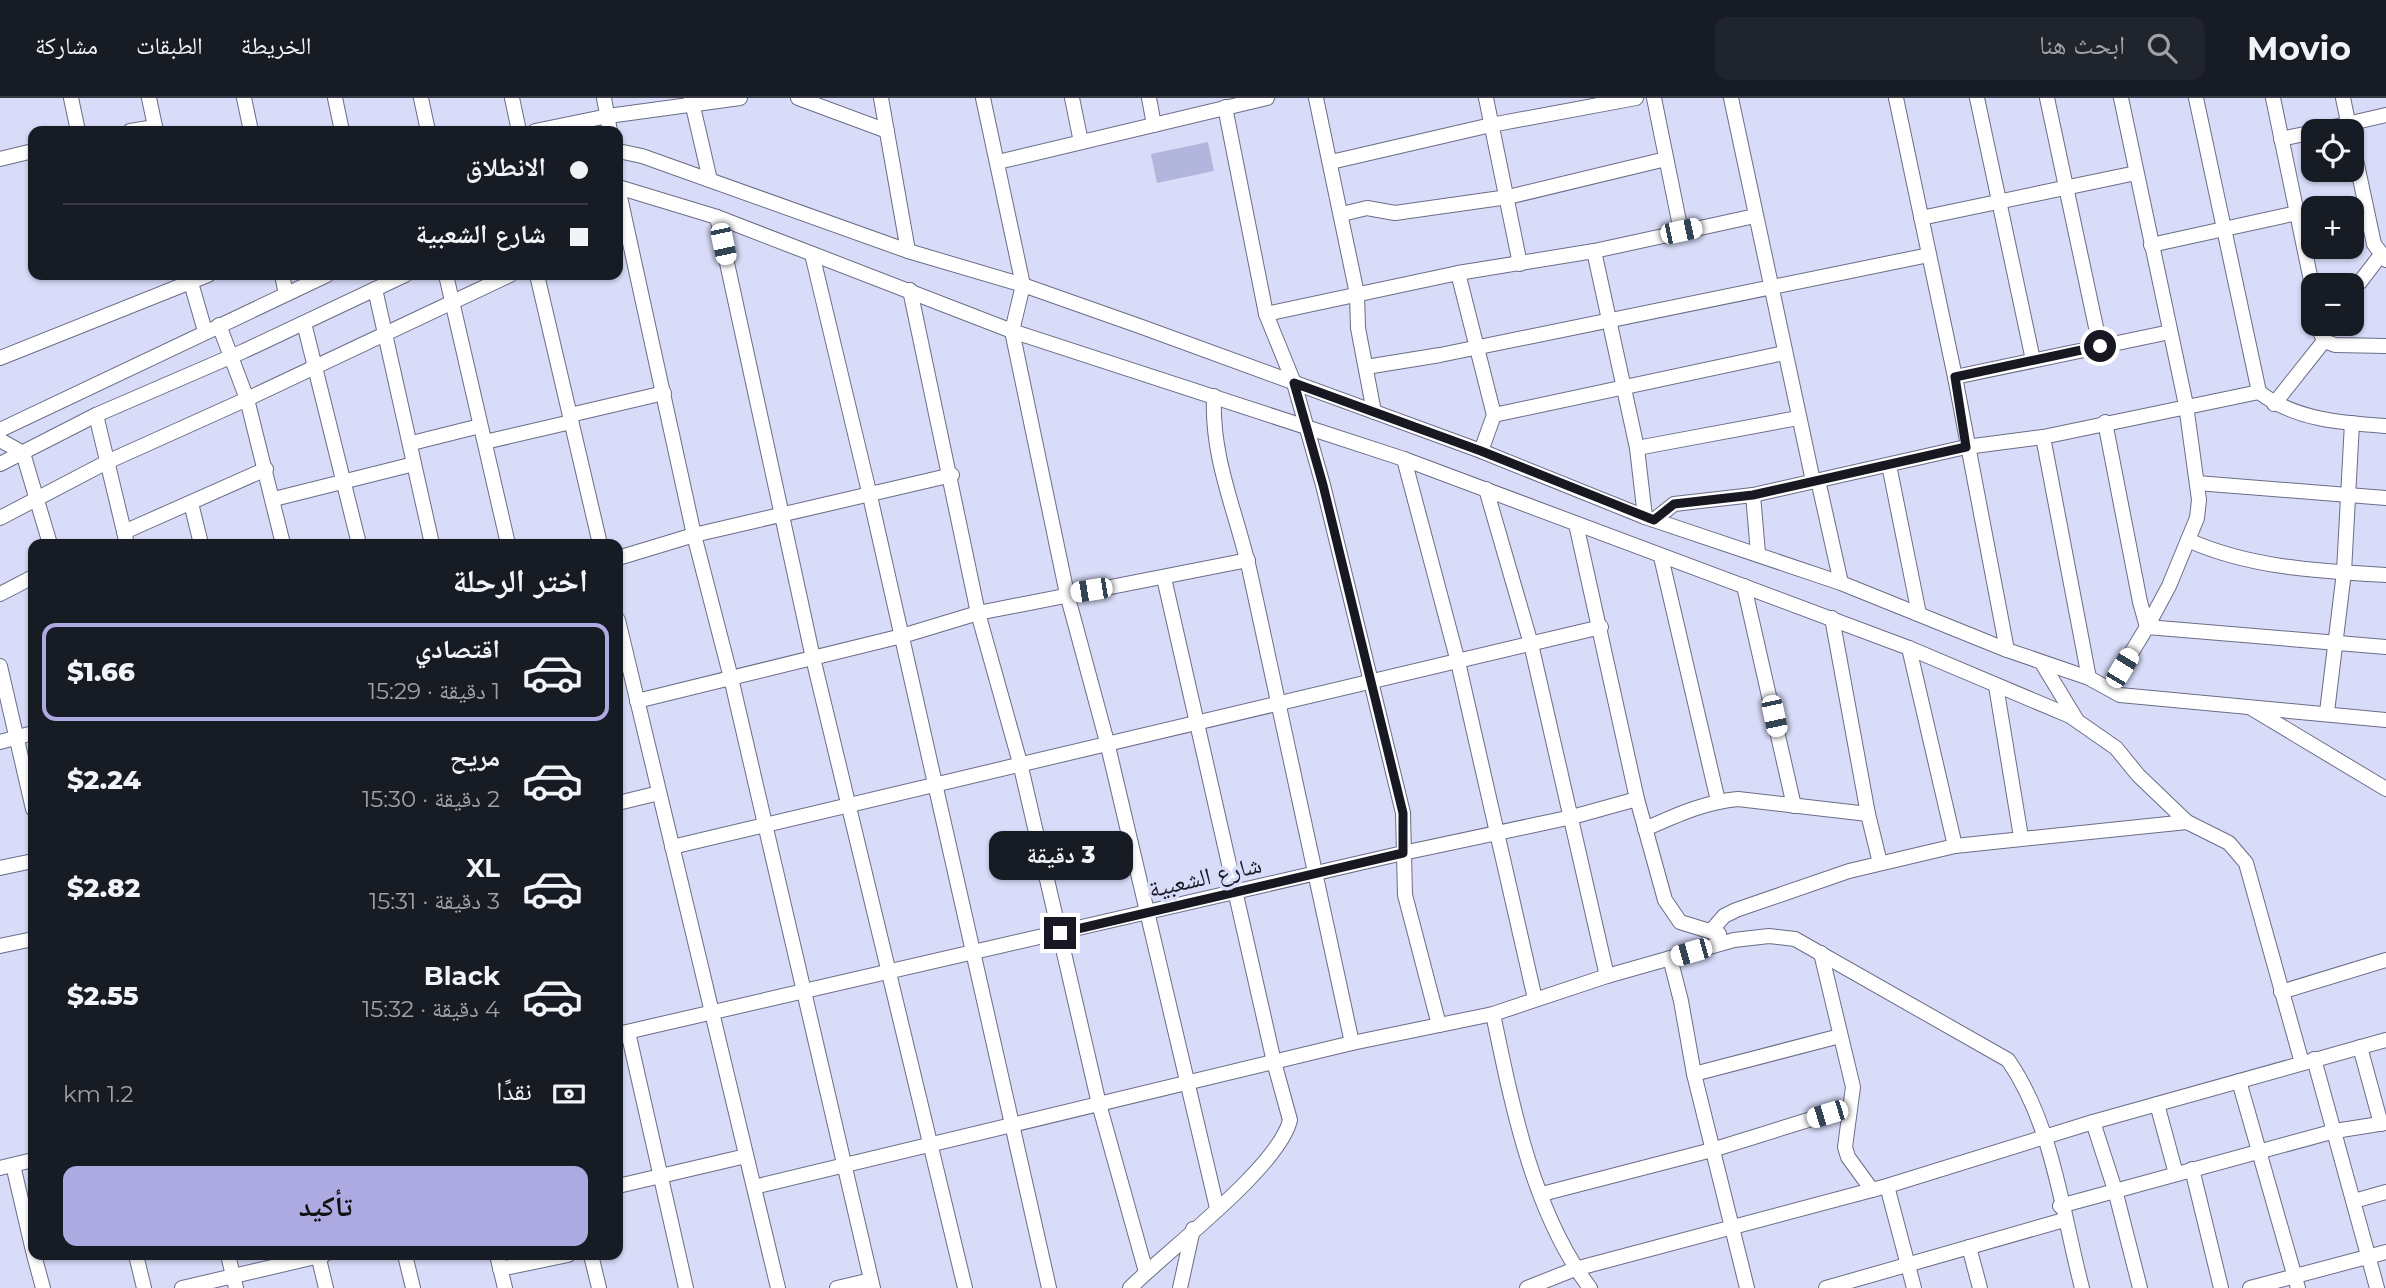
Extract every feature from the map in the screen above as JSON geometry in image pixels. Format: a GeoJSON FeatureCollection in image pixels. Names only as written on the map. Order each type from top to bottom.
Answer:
{"type":"FeatureCollection","features":[{"type":"Feature","properties":{"kind":"street"},"geometry":{"type":"LineString","coordinates":[[71,98],[77,126]]}},
{"type":"Feature","properties":{"kind":"street"},"geometry":{"type":"LineString","coordinates":[[149,98],[154,126]]}},
{"type":"Feature","properties":{"kind":"street"},"geometry":{"type":"LineString","coordinates":[[244,98],[250,126]]}},
{"type":"Feature","properties":{"kind":"street"},"geometry":{"type":"LineString","coordinates":[[335,98],[341,126]]}},
{"type":"Feature","properties":{"kind":"street"},"geometry":{"type":"LineString","coordinates":[[421,98],[427,126]]}},
{"type":"Feature","properties":{"kind":"street"},"geometry":{"type":"LineString","coordinates":[[512,98],[518,126]]}},
{"type":"Feature","properties":{"kind":"street"},"geometry":{"type":"LineString","coordinates":[[604,98],[609,124]]}},
{"type":"Feature","properties":{"kind":"street"},"geometry":{"type":"LineString","coordinates":[[588,126],[609,124],[692,101],[740,98]]}},
{"type":"Feature","properties":{"kind":"street"},"geometry":{"type":"LineString","coordinates":[[798,98],[887,131]]}},
{"type":"Feature","properties":{"kind":"street"},"geometry":{"type":"LineString","coordinates":[[881,98],[908,251]]}},
{"type":"Feature","properties":{"kind":"street"},"geometry":{"type":"LineString","coordinates":[[983,98],[1023,285],[1012,331],[1067,594],[1108,742],[1217,1208]]}},
{"type":"Feature","properties":{"kind":"street"},"geometry":{"type":"LineString","coordinates":[[1072,98],[1081,142]]}},
{"type":"Feature","properties":{"kind":"street"},"geometry":{"type":"LineString","coordinates":[[1149,98],[1154,125]]}},
{"type":"Feature","properties":{"kind":"street"},"geometry":{"type":"LineString","coordinates":[[998,162],[1235,103],[1267,98]]}},
{"type":"Feature","properties":{"kind":"street"},"geometry":{"type":"LineString","coordinates":[[1316,98],[1357,294],[1358,328],[1374,412]]}},
{"type":"Feature","properties":{"kind":"street"},"geometry":{"type":"LineString","coordinates":[[1486,98],[1520,264]]}},
{"type":"Feature","properties":{"kind":"street"},"geometry":{"type":"LineString","coordinates":[[1331,163],[1491,125],[1636,98]]}},
{"type":"Feature","properties":{"kind":"street"},"geometry":{"type":"LineString","coordinates":[[1654,98],[1681,231]]}},
{"type":"Feature","properties":{"kind":"street"},"geometry":{"type":"LineString","coordinates":[[1731,98],[1798,418],[1841,583]]}},
{"type":"Feature","properties":{"kind":"street"},"geometry":{"type":"LineString","coordinates":[[1896,98],[1955,377],[1966,447],[2007,650]]}},
{"type":"Feature","properties":{"kind":"street"},"geometry":{"type":"LineString","coordinates":[[1977,98],[2033,360]]}},
{"type":"Feature","properties":{"kind":"street"},"geometry":{"type":"LineString","coordinates":[[2047,98],[2100,346]]}},
{"type":"Feature","properties":{"kind":"street"},"geometry":{"type":"LineString","coordinates":[[2110,688],[2147,627],[2197,518],[2197,483],[2186,405],[2121,98]]}},
{"type":"Feature","properties":{"kind":"street"},"geometry":{"type":"LineString","coordinates":[[2196,98],[2259,392],[2274,404],[2299,414],[2386,426]]}},
{"type":"Feature","properties":{"kind":"street"},"geometry":{"type":"LineString","coordinates":[[2273,98],[2309,273]]}},
{"type":"Feature","properties":{"kind":"street"},"geometry":{"type":"LineString","coordinates":[[2343,98],[2347,119]]}},
{"type":"Feature","properties":{"kind":"street"},"geometry":{"type":"LineString","coordinates":[[692,101],[709,180]]}},
{"type":"Feature","properties":{"kind":"street"},"geometry":{"type":"LineString","coordinates":[[1235,103],[1266,314],[1294,383],[1403,813],[1405,895],[1438,1025]]}},
{"type":"Feature","properties":{"kind":"street"},"geometry":{"type":"LineString","coordinates":[[2364,123],[2386,116]]}},
{"type":"Feature","properties":{"kind":"street"},"geometry":{"type":"LineString","coordinates":[[2281,139],[2301,135]]}},
{"type":"Feature","properties":{"kind":"street"},"geometry":{"type":"LineString","coordinates":[[0,159],[28,152]]}},
{"type":"Feature","properties":{"kind":"street"},"geometry":{"type":"LineString","coordinates":[[623,152],[642,156],[908,251],[1023,285],[1374,412],[1650,518],[1841,583],[2007,650],[2089,678],[2120,695],[2327,712],[2386,720]]}},
{"type":"Feature","properties":{"kind":"street"},"geometry":{"type":"LineString","coordinates":[[1342,214],[1367,208],[1395,213],[1508,197],[1666,159]]}},
{"type":"Feature","properties":{"kind":"street"},"geometry":{"type":"LineString","coordinates":[[1921,218],[2136,173]]}},
{"type":"Feature","properties":{"kind":"street"},"geometry":{"type":"LineString","coordinates":[[2361,182],[2374,244],[2383,258],[2364,278]]}},
{"type":"Feature","properties":{"kind":"street"},"geometry":{"type":"LineString","coordinates":[[623,188],[718,216],[1012,331],[1305,426],[1486,489],[1909,648],[2078,722],[2116,748],[2138,775],[2187,822],[2229,843],[2246,863],[2281,992],[2335,1131],[2377,1288]]}},
{"type":"Feature","properties":{"kind":"street"},"geometry":{"type":"LineString","coordinates":[[623,209],[694,536],[731,678],[872,1284],[838,1288]]}},
{"type":"Feature","properties":{"kind":"street"},"geometry":{"type":"LineString","coordinates":[[2151,245],[2297,213]]}},
{"type":"Feature","properties":{"kind":"street"},"geometry":{"type":"LineString","coordinates":[[718,216],[813,658],[886,973],[965,1288]]}},
{"type":"Feature","properties":{"kind":"street"},"geometry":{"type":"LineString","coordinates":[[1266,314],[1458,273],[1594,251],[1755,216]]}},
{"type":"Feature","properties":{"kind":"street"},"geometry":{"type":"LineString","coordinates":[[1594,251],[1650,518]]}},
{"type":"Feature","properties":{"kind":"street"},"geometry":{"type":"LineString","coordinates":[[813,254],[975,953],[1049,1288]]}},
{"type":"Feature","properties":{"kind":"street"},"geometry":{"type":"LineString","coordinates":[[1366,367],[1929,255]]}},
{"type":"Feature","properties":{"kind":"street"},"geometry":{"type":"LineString","coordinates":[[1458,273],[1479,345],[1494,415],[1481,451]]}},
{"type":"Feature","properties":{"kind":"street"},"geometry":{"type":"LineString","coordinates":[[0,358],[188,280]]}},
{"type":"Feature","properties":{"kind":"street"},"geometry":{"type":"LineString","coordinates":[[190,280],[205,331]]}},
{"type":"Feature","properties":{"kind":"street"},"geometry":{"type":"LineString","coordinates":[[283,280],[286,294]]}},
{"type":"Feature","properties":{"kind":"street"},"geometry":{"type":"LineString","coordinates":[[0,430],[316,280]]}},
{"type":"Feature","properties":{"kind":"street"},"geometry":{"type":"LineString","coordinates":[[0,464],[96,415],[233,356],[394,280]]}},
{"type":"Feature","properties":{"kind":"street"},"geometry":{"type":"LineString","coordinates":[[447,280],[507,539]]}},
{"type":"Feature","properties":{"kind":"street"},"geometry":{"type":"LineString","coordinates":[[0,518],[107,462],[453,304],[499,280]]}},
{"type":"Feature","properties":{"kind":"street"},"geometry":{"type":"LineString","coordinates":[[538,280],[599,539]]}},
{"type":"Feature","properties":{"kind":"street"},"geometry":{"type":"LineString","coordinates":[[375,289],[412,443],[431,539]]}},
{"type":"Feature","properties":{"kind":"street"},"geometry":{"type":"LineString","coordinates":[[910,290],[978,613],[1020,763],[1099,1104],[1146,1272]]}},
{"type":"Feature","properties":{"kind":"street"},"geometry":{"type":"LineString","coordinates":[[304,323],[358,539]]}},
{"type":"Feature","properties":{"kind":"street"},"geometry":{"type":"LineString","coordinates":[[219,325],[233,356],[247,399],[283,539]]}},
{"type":"Feature","properties":{"kind":"street"},"geometry":{"type":"LineString","coordinates":[[1955,377],[2170,332]]}},
{"type":"Feature","properties":{"kind":"street"},"geometry":{"type":"LineString","coordinates":[[2322,336],[2324,341],[2335,345],[2386,346]]}},
{"type":"Feature","properties":{"kind":"street"},"geometry":{"type":"LineString","coordinates":[[2274,404],[2324,341]]}},
{"type":"Feature","properties":{"kind":"street"},"geometry":{"type":"LineString","coordinates":[[1494,415],[1784,353]]}},
{"type":"Feature","properties":{"kind":"street"},"geometry":{"type":"LineString","coordinates":[[1650,518],[1674,504],[1753,495],[1966,447],[2043,436],[2259,392]]}},
{"type":"Feature","properties":{"kind":"street"},"geometry":{"type":"LineString","coordinates":[[485,442],[664,393]]}},
{"type":"Feature","properties":{"kind":"street"},"geometry":{"type":"LineString","coordinates":[[1214,396],[1212,429],[1220,471],[1248,560],[1352,1043]]}},
{"type":"Feature","properties":{"kind":"street"},"geometry":{"type":"LineString","coordinates":[[96,415],[125,538],[266,468]]}},
{"type":"Feature","properties":{"kind":"street"},"geometry":{"type":"LineString","coordinates":[[1637,448],[1798,418]]}},
{"type":"Feature","properties":{"kind":"street"},"geometry":{"type":"LineString","coordinates":[[2105,422],[2147,627]]}},
{"type":"Feature","properties":{"kind":"street"},"geometry":{"type":"LineString","coordinates":[[2327,712],[2344,572],[2352,423]]}},
{"type":"Feature","properties":{"kind":"street"},"geometry":{"type":"LineString","coordinates":[[412,443],[480,426]]}},
{"type":"Feature","properties":{"kind":"street"},"geometry":{"type":"LineString","coordinates":[[2043,436],[2089,678]]}},
{"type":"Feature","properties":{"kind":"street"},"geometry":{"type":"LineString","coordinates":[[0,440],[23,453],[49,539]]}},
{"type":"Feature","properties":{"kind":"street"},"geometry":{"type":"LineString","coordinates":[[1404,459],[1458,662],[1535,999]]}},
{"type":"Feature","properties":{"kind":"street"},"geometry":{"type":"LineString","coordinates":[[274,499],[414,464]]}},
{"type":"Feature","properties":{"kind":"street"},"geometry":{"type":"LineString","coordinates":[[1889,465],[1919,614]]}},
{"type":"Feature","properties":{"kind":"street"},"geometry":{"type":"LineString","coordinates":[[623,557],[694,536],[951,475]]}},
{"type":"Feature","properties":{"kind":"street"},"geometry":{"type":"LineString","coordinates":[[2197,483],[2386,498]]}},
{"type":"Feature","properties":{"kind":"street"},"geometry":{"type":"LineString","coordinates":[[1486,489],[1531,644],[1607,976]]}},
{"type":"Feature","properties":{"kind":"street"},"geometry":{"type":"LineString","coordinates":[[1753,495],[1758,553]]}},
{"type":"Feature","properties":{"kind":"street"},"geometry":{"type":"LineString","coordinates":[[191,503],[200,539]]}},
{"type":"Feature","properties":{"kind":"street"},"geometry":{"type":"LineString","coordinates":[[1576,524],[1601,627],[1637,799],[1665,900],[1680,922],[1734,940]]}},
{"type":"Feature","properties":{"kind":"street"},"geometry":{"type":"LineString","coordinates":[[2188,540],[2219,554],[2263,564],[2386,575]]}},
{"type":"Feature","properties":{"kind":"street"},"geometry":{"type":"LineString","coordinates":[[1661,556],[1718,801]]}},
{"type":"Feature","properties":{"kind":"street"},"geometry":{"type":"LineString","coordinates":[[637,701],[902,636],[978,613],[1248,560]]}},
{"type":"Feature","properties":{"kind":"street"},"geometry":{"type":"LineString","coordinates":[[1130,1288],[1257,1172],[1288,1129],[1290,1109],[1273,1062],[1164,578]]}},
{"type":"Feature","properties":{"kind":"street"},"geometry":{"type":"LineString","coordinates":[[0,594],[28,580]]}},
{"type":"Feature","properties":{"kind":"street"},"geometry":{"type":"LineString","coordinates":[[1744,586],[1794,806]]}},
{"type":"Feature","properties":{"kind":"street"},"geometry":{"type":"LineString","coordinates":[[1832,618],[1868,814],[1881,863]]}},
{"type":"Feature","properties":{"kind":"street"},"geometry":{"type":"LineString","coordinates":[[672,847],[1278,701],[1458,662],[1601,627]]}},
{"type":"Feature","properties":{"kind":"street"},"geometry":{"type":"LineString","coordinates":[[2147,627],[2386,647]]}},
{"type":"Feature","properties":{"kind":"street"},"geometry":{"type":"LineString","coordinates":[[623,641],[778,1288]]}},
{"type":"Feature","properties":{"kind":"street"},"geometry":{"type":"LineString","coordinates":[[1909,648],[1955,846]]}},
{"type":"Feature","properties":{"kind":"street"},"geometry":{"type":"LineString","coordinates":[[2042,663],[2078,722]]}},
{"type":"Feature","properties":{"kind":"street"},"geometry":{"type":"LineString","coordinates":[[0,666],[28,787]]}},
{"type":"Feature","properties":{"kind":"street"},"geometry":{"type":"LineString","coordinates":[[1996,686],[2021,837]]}},
{"type":"Feature","properties":{"kind":"street"},"geometry":{"type":"LineString","coordinates":[[2250,707],[2386,789]]}},
{"type":"Feature","properties":{"kind":"street"},"geometry":{"type":"LineString","coordinates":[[0,742],[28,735]]}},
{"type":"Feature","properties":{"kind":"street"},"geometry":{"type":"LineString","coordinates":[[623,802],[659,793]]}},
{"type":"Feature","properties":{"kind":"street","name":"شارع الشعبية"},"geometry":{"type":"LineString","coordinates":[[623,1033],[1403,853],[1572,817],[1637,799]]}},
{"type":"Feature","properties":{"kind":"street"},"geometry":{"type":"LineString","coordinates":[[1645,830],[1718,801],[1738,799],[1868,814]]}},
{"type":"Feature","properties":{"kind":"street"},"geometry":{"type":"LineString","coordinates":[[1711,931],[1724,916],[1736,910],[1849,871],[1955,846],[2021,837],[2187,822]]}},
{"type":"Feature","properties":{"kind":"street"},"geometry":{"type":"LineString","coordinates":[[0,868],[28,862]]}},
{"type":"Feature","properties":{"kind":"street"},"geometry":{"type":"LineString","coordinates":[[754,1187],[1352,1043],[1493,1014],[1670,958],[1734,940],[1769,936],[1795,939],[2008,1060],[2024,1083],[2045,1137],[2082,1288]]}},
{"type":"Feature","properties":{"kind":"street"},"geometry":{"type":"LineString","coordinates":[[0,946],[28,940]]}},
{"type":"Feature","properties":{"kind":"street"},"geometry":{"type":"LineString","coordinates":[[1821,953],[1853,1087],[1844,1147],[1848,1157],[1880,1188],[1914,1288]]}},
{"type":"Feature","properties":{"kind":"street"},"geometry":{"type":"LineString","coordinates":[[1670,958],[1694,1074],[1747,1288]]}},
{"type":"Feature","properties":{"kind":"street"},"geometry":{"type":"LineString","coordinates":[[2281,992],[2385,963]]}},
{"type":"Feature","properties":{"kind":"street"},"geometry":{"type":"LineString","coordinates":[[1493,1014],[1510,1091],[1554,1232],[1575,1269],[1590,1288]]}},
{"type":"Feature","properties":{"kind":"street"},"geometry":{"type":"LineString","coordinates":[[623,1033],[661,1176],[686,1288]]}},
{"type":"Feature","properties":{"kind":"street"},"geometry":{"type":"LineString","coordinates":[[1694,1074],[1840,1036]]}},
{"type":"Feature","properties":{"kind":"street"},"geometry":{"type":"LineString","coordinates":[[1527,1288],[1575,1269],[1880,1188],[2093,1122],[2386,1040]]}},
{"type":"Feature","properties":{"kind":"street"},"geometry":{"type":"LineString","coordinates":[[1826,1288],[1969,1247],[2062,1213],[2115,1190],[2335,1131],[2383,1124],[2360,1047]]}},
{"type":"Feature","properties":{"kind":"street"},"geometry":{"type":"LineString","coordinates":[[2239,1081],[2296,1282]]}},
{"type":"Feature","properties":{"kind":"street"},"geometry":{"type":"LineString","coordinates":[[2157,1104],[2176,1174]]}},
{"type":"Feature","properties":{"kind":"street"},"geometry":{"type":"LineString","coordinates":[[1542,1194],[1713,1150],[1850,1107]]}},
{"type":"Feature","properties":{"kind":"street"},"geometry":{"type":"LineString","coordinates":[[2093,1122],[2115,1190],[2140,1288]]}},
{"type":"Feature","properties":{"kind":"street"},"geometry":{"type":"LineString","coordinates":[[623,1185],[746,1156]]}},
{"type":"Feature","properties":{"kind":"street"},"geometry":{"type":"LineString","coordinates":[[28,1161],[6,1166],[28,1234]]}},
{"type":"Feature","properties":{"kind":"street"},"geometry":{"type":"LineString","coordinates":[[2192,1169],[2221,1288]]}},
{"type":"Feature","properties":{"kind":"street"},"geometry":{"type":"LineString","coordinates":[[2354,1201],[2386,1192]]}},
{"type":"Feature","properties":{"kind":"street"},"geometry":{"type":"LineString","coordinates":[[1180,1288],[1193,1228]]}},
{"type":"Feature","properties":{"kind":"street"},"geometry":{"type":"LineString","coordinates":[[1969,1247],[1980,1288]]}},
{"type":"Feature","properties":{"kind":"street"},"geometry":{"type":"LineString","coordinates":[[2250,1288],[2296,1282],[2386,1252]]}},
{"type":"Feature","properties":{"kind":"street"},"geometry":{"type":"LineString","coordinates":[[36,1260],[43,1288]]}},
{"type":"Feature","properties":{"kind":"street"},"geometry":{"type":"LineString","coordinates":[[137,1260],[144,1288]]}},
{"type":"Feature","properties":{"kind":"street"},"geometry":{"type":"LineString","coordinates":[[229,1260],[235,1282]]}},
{"type":"Feature","properties":{"kind":"street"},"geometry":{"type":"LineString","coordinates":[[182,1288],[235,1282],[304,1260]]}},
{"type":"Feature","properties":{"kind":"street"},"geometry":{"type":"LineString","coordinates":[[321,1260],[326,1288]]}},
{"type":"Feature","properties":{"kind":"street"},"geometry":{"type":"LineString","coordinates":[[406,1260],[413,1288]]}},
{"type":"Feature","properties":{"kind":"street"},"geometry":{"type":"LineString","coordinates":[[505,1288],[499,1262],[519,1260]]}},
{"type":"Feature","properties":{"kind":"street"},"geometry":{"type":"LineString","coordinates":[[592,1260],[599,1288]]}},
{"type":"Feature","properties":{"kind":"shaded area"},"geometry":{"type":"Polygon","coordinates":[[[1208,142],[1214,171],[1157,183],[1151,154],[1208,142]]]}},
{"type":"Feature","properties":{"kind":"route"},"geometry":{"type":"LineString","coordinates":[[1060,933],[1403,853],[1403,813],[1323,485],[1294,383],[1481,451],[1654,520],[1662,510],[1674,504],[1753,495],[1966,447],[1955,377],[2100,346]]}}]}
